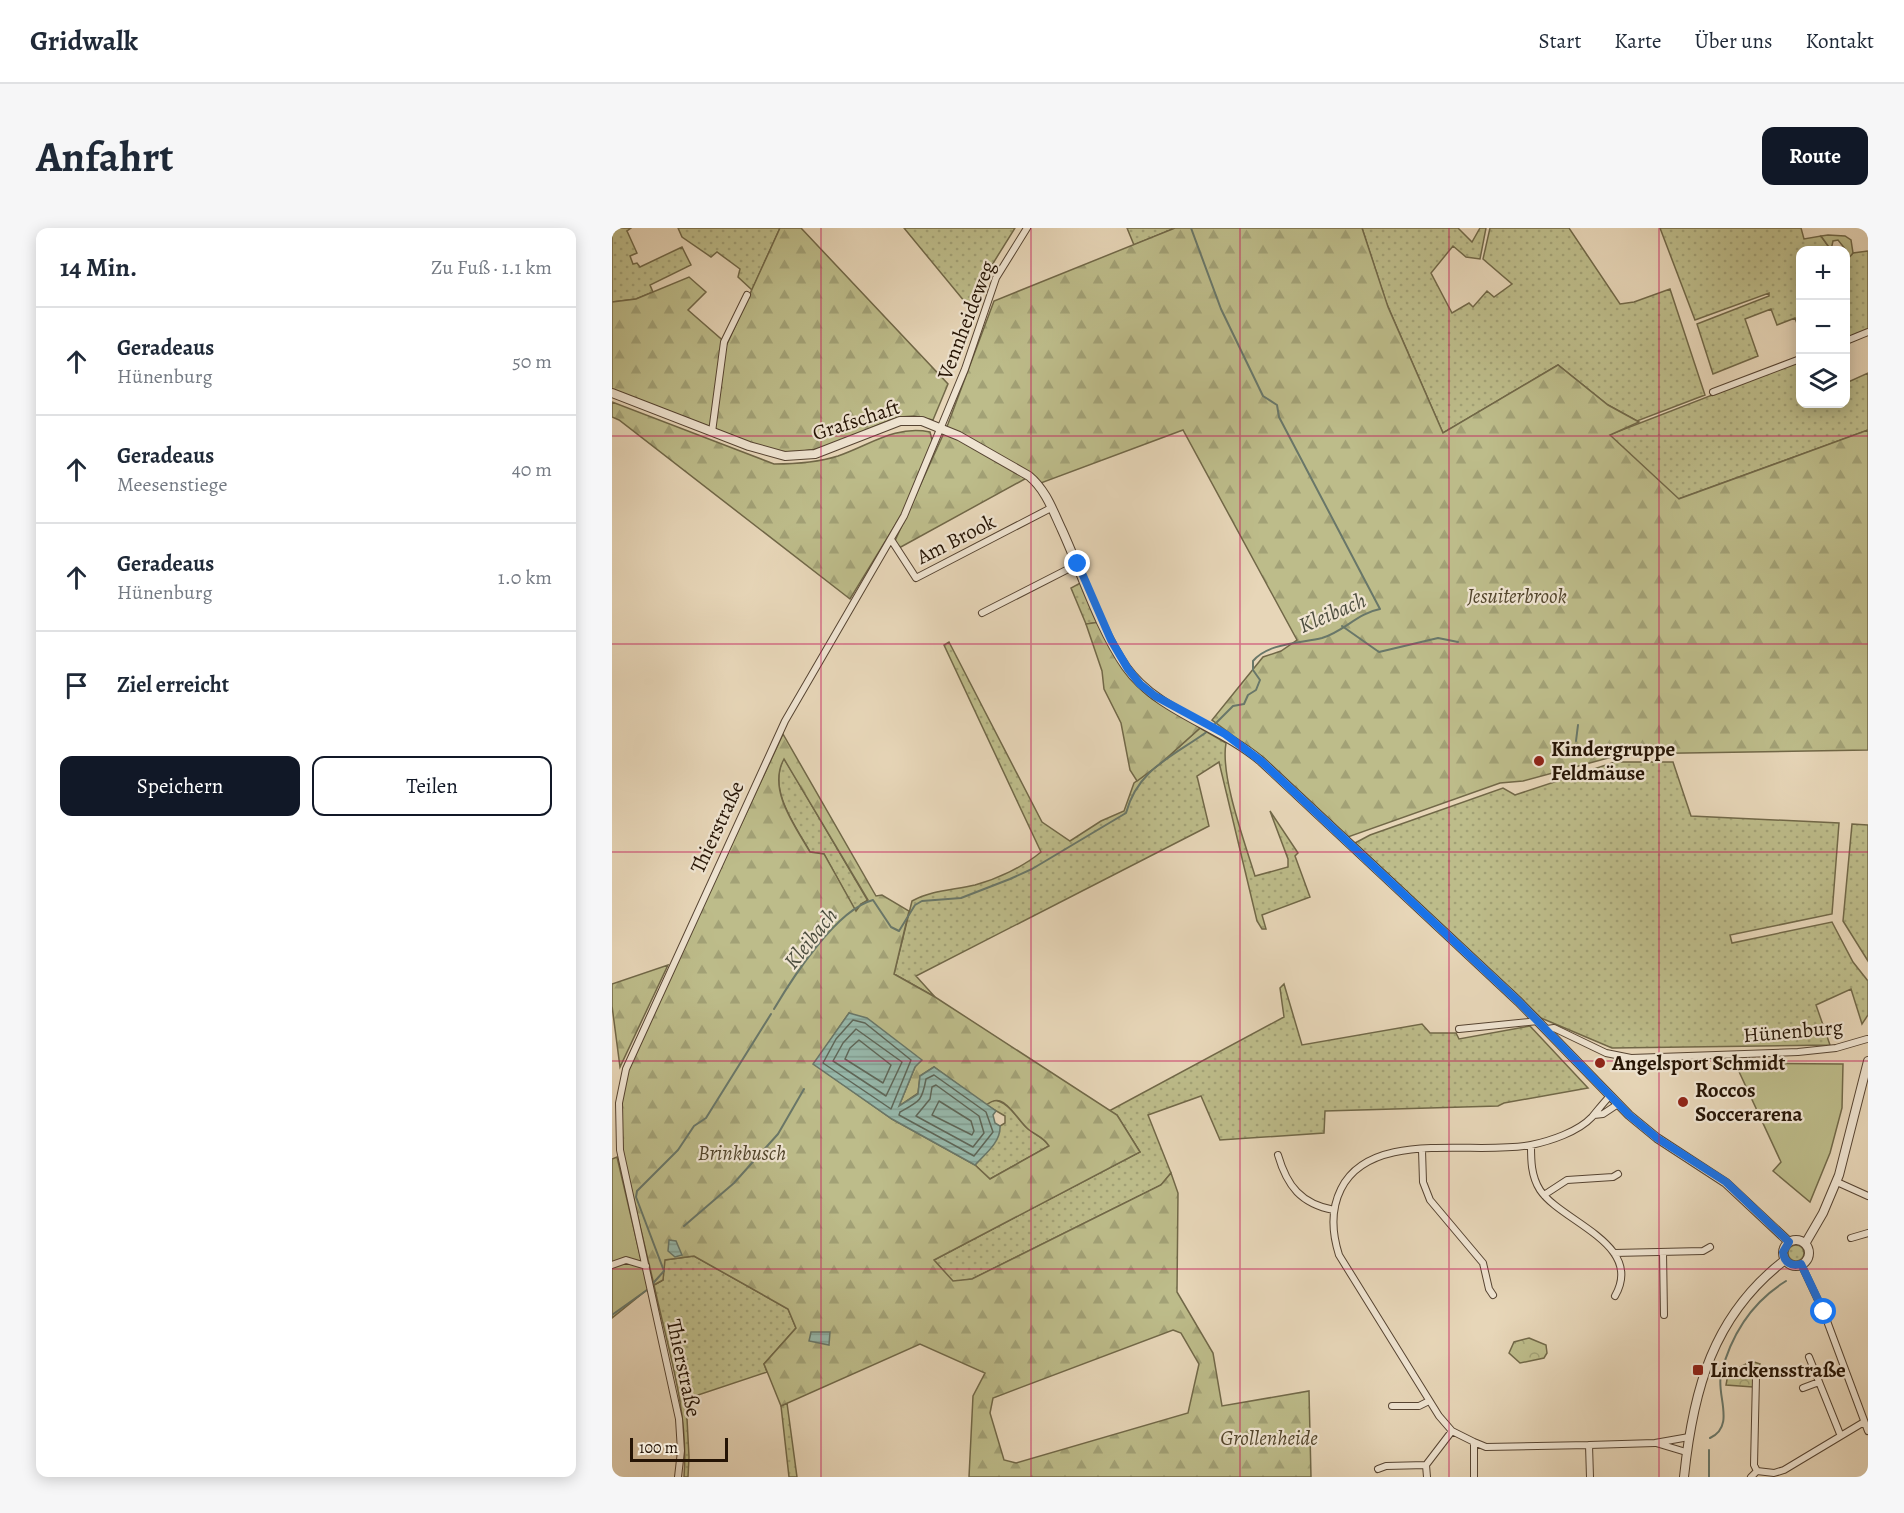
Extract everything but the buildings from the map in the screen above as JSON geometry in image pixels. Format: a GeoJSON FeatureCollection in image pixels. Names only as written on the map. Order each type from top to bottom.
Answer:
{"type":"FeatureCollection","features":[{"type":"Feature","properties":{"kind":"street","name":"Vennheideweg"},"geometry":{"type":"LineString","coordinates":[[942,428],[996,278],[1026,228]]}},
{"type":"Feature","properties":{"kind":"street"},"geometry":{"type":"LineString","coordinates":[[712,432],[724,342],[747,295]]}},
{"type":"Feature","properties":{"kind":"street"},"geometry":{"type":"LineString","coordinates":[[1850,339],[1868,332]]}},
{"type":"Feature","properties":{"kind":"street"},"geometry":{"type":"LineString","coordinates":[[1713,392],[1796,360]]}},
{"type":"Feature","properties":{"kind":"street","name":"Grafschaft"},"geometry":{"type":"LineString","coordinates":[[612,393],[770,453],[798,456],[833,448],[900,421],[922,421],[942,428]]}},
{"type":"Feature","properties":{"kind":"street","name":"Hünenburg"},"geometry":{"type":"LineString","coordinates":[[942,428],[1029,476],[1038,484],[1078,564],[1111,640],[1128,669],[1155,696],[1245,748],[1261,761],[1547,1029],[1618,1104],[1657,1138],[1726,1182],[1789,1242]]}},
{"type":"Feature","properties":{"kind":"street","name":"Thierstraße"},"geometry":{"type":"LineString","coordinates":[[678,1477],[681,1451],[679,1419],[626,1180],[619,1133],[619,1103],[626,1069],[785,721],[892,541],[942,428]]}},
{"type":"Feature","properties":{"kind":"street","name":"Am Brook"},"geometry":{"type":"LineString","coordinates":[[892,541],[916,578],[1051,508]]}},
{"type":"Feature","properties":{"kind":"street"},"geometry":{"type":"LineString","coordinates":[[982,613],[1078,564]]}},
{"type":"Feature","properties":{"kind":"street"},"geometry":{"type":"LineString","coordinates":[[1459,1029],[1538,1021]]}},
{"type":"Feature","properties":{"kind":"street","name":"Hünenburg"},"geometry":{"type":"LineString","coordinates":[[1547,1029],[1554,1028],[1606,1053],[1631,1058],[1798,1052],[1836,1048],[1867,1039]]}},
{"type":"Feature","properties":{"kind":"street"},"geometry":{"type":"LineString","coordinates":[[1805,1244],[1813,1233],[1837,1182],[1868,1061]]}},
{"type":"Feature","properties":{"kind":"street"},"geometry":{"type":"LineString","coordinates":[[1610,1096],[1594,1115],[1563,1134],[1531,1145],[1388,1153],[1359,1166],[1345,1182],[1334,1210],[1334,1240],[1339,1255],[1429,1401],[1452,1431],[1486,1447],[1655,1443],[1689,1437]]}},
{"type":"Feature","properties":{"kind":"street"},"geometry":{"type":"LineString","coordinates":[[1594,1115],[1604,1114],[1618,1104]]}},
{"type":"Feature","properties":{"kind":"street"},"geometry":{"type":"LineString","coordinates":[[1531,1145],[1533,1176],[1544,1195],[1604,1240],[1614,1253],[1620,1278],[1615,1296]]}},
{"type":"Feature","properties":{"kind":"street"},"geometry":{"type":"LineString","coordinates":[[1422,1150],[1423,1182],[1430,1200],[1483,1263],[1489,1289],[1494,1295]]}},
{"type":"Feature","properties":{"kind":"street"},"geometry":{"type":"LineString","coordinates":[[1278,1155],[1288,1183],[1297,1194],[1312,1204],[1334,1210]]}},
{"type":"Feature","properties":{"kind":"street"},"geometry":{"type":"LineString","coordinates":[[1544,1195],[1566,1180],[1613,1177],[1618,1174]]}},
{"type":"Feature","properties":{"kind":"street"},"geometry":{"type":"LineString","coordinates":[[1837,1182],[1868,1196]]}},
{"type":"Feature","properties":{"kind":"street"},"geometry":{"type":"LineString","coordinates":[[1851,1238],[1868,1233]]}},
{"type":"Feature","properties":{"kind":"street"},"geometry":{"type":"LineString","coordinates":[[1796,1240],[1805,1244],[1808,1255],[1801,1264],[1792,1265],[1785,1260],[1783,1252],[1789,1242],[1796,1240]]}},
{"type":"Feature","properties":{"kind":"street"},"geometry":{"type":"LineString","coordinates":[[1614,1253],[1703,1251],[1710,1247]]}},
{"type":"Feature","properties":{"kind":"street"},"geometry":{"type":"LineString","coordinates":[[1663,1252],[1664,1315]]}},
{"type":"Feature","properties":{"kind":"street"},"geometry":{"type":"LineString","coordinates":[[612,1265],[626,1260],[646,1266]]}},
{"type":"Feature","properties":{"kind":"street"},"geometry":{"type":"LineString","coordinates":[[1684,1477],[1686,1452],[1705,1370],[1723,1328],[1751,1291],[1785,1260]]}},
{"type":"Feature","properties":{"kind":"street"},"geometry":{"type":"LineString","coordinates":[[1801,1264],[1824,1312],[1868,1431]]}},
{"type":"Feature","properties":{"kind":"street"},"geometry":{"type":"LineString","coordinates":[[1809,1357],[1840,1434]]}},
{"type":"Feature","properties":{"kind":"street"},"geometry":{"type":"LineString","coordinates":[[1756,1377],[1754,1465],[1757,1471]]}},
{"type":"Feature","properties":{"kind":"street"},"geometry":{"type":"LineString","coordinates":[[1803,1389],[1819,1382]]}},
{"type":"Feature","properties":{"kind":"street"},"geometry":{"type":"LineString","coordinates":[[1392,1406],[1419,1406],[1429,1401]]}},
{"type":"Feature","properties":{"kind":"street"},"geometry":{"type":"LineString","coordinates":[[1757,1471],[1774,1473],[1784,1470],[1801,1462],[1840,1434],[1864,1422]]}},
{"type":"Feature","properties":{"kind":"street"},"geometry":{"type":"LineString","coordinates":[[1427,1477],[1426,1465],[1452,1431]]}},
{"type":"Feature","properties":{"kind":"street"},"geometry":{"type":"LineString","coordinates":[[1474,1442],[1474,1477]]}},
{"type":"Feature","properties":{"kind":"street"},"geometry":{"type":"LineString","coordinates":[[1655,1443],[1686,1452]]}},
{"type":"Feature","properties":{"kind":"street"},"geometry":{"type":"LineString","coordinates":[[1589,1445],[1590,1477]]}},
{"type":"Feature","properties":{"kind":"street"},"geometry":{"type":"LineString","coordinates":[[1378,1469],[1386,1466],[1426,1465]]}},
{"type":"Feature","properties":{"kind":"street"},"geometry":{"type":"LineString","coordinates":[[1751,1477],[1757,1471]]}},
{"type":"Feature","properties":{"kind":"green space"},"geometry":{"type":"Polygon","coordinates":[[[612,228],[631,228],[627,231],[637,253],[630,256],[633,264],[637,263],[640,267],[682,247],[691,265],[650,285],[653,292],[636,299],[612,302],[612,228]]]}},
{"type":"Feature","properties":{"kind":"green space"},"geometry":{"type":"Polygon","coordinates":[[[678,228],[780,228],[752,290],[738,277],[740,269],[717,252],[711,257],[682,237],[678,228]]]}},
{"type":"Feature","properties":{"kind":"green space"},"geometry":{"type":"Polygon","coordinates":[[[780,228],[801,228],[948,384],[933,420],[914,416],[899,417],[824,447],[792,452],[772,451],[612,389],[612,302],[636,299],[689,277],[706,292],[688,310],[727,344],[780,228]]]}},
{"type":"Feature","properties":{"kind":"green space"},"geometry":{"type":"Polygon","coordinates":[[[904,228],[1015,228],[987,273],[974,313],[904,228]]]}},
{"type":"Feature","properties":{"kind":"green space"},"geometry":{"type":"Polygon","coordinates":[[[1127,228],[1175,228],[1134,245],[1127,228]]]}},
{"type":"Feature","properties":{"kind":"green space","name":"Jesuiterbrook"},"geometry":{"type":"Polygon","coordinates":[[[1175,228],[1362,228],[1388,307],[1443,433],[1558,365],[1608,405],[1639,422],[1610,435],[1679,499],[1868,430],[1868,750],[1623,754],[1523,781],[1500,783],[1348,837],[1262,757],[1212,720],[1263,657],[1281,651],[1297,640],[1183,430],[1041,483],[1032,475],[899,548],[894,543],[948,424],[994,301],[1175,228]]]}},
{"type":"Feature","properties":{"kind":"green space"},"geometry":{"type":"Polygon","coordinates":[[[1362,228],[1458,228],[1472,242],[1480,228],[1486,228],[1480,259],[1466,257],[1453,246],[1431,273],[1452,313],[1469,303],[1473,307],[1487,291],[1494,297],[1512,284],[1483,259],[1490,228],[1569,228],[1620,304],[1634,302],[1670,289],[1705,395],[1637,421],[1608,405],[1558,365],[1443,433],[1386,302],[1362,228]]]}},
{"type":"Feature","properties":{"kind":"green space"},"geometry":{"type":"Polygon","coordinates":[[[1660,228],[1801,228],[1804,239],[1821,236],[1828,246],[1796,246],[1796,321],[1795,318],[1777,325],[1771,309],[1745,319],[1758,356],[1713,374],[1697,324],[1769,296],[1769,293],[1695,320],[1660,228]]]}},
{"type":"Feature","properties":{"kind":"green space"},"geometry":{"type":"Polygon","coordinates":[[[1821,236],[1845,236],[1851,240],[1853,253],[1850,256],[1850,246],[1843,246],[1838,240],[1833,241],[1832,246],[1828,246],[1821,236]]]}},
{"type":"Feature","properties":{"kind":"green space"},"geometry":{"type":"Polygon","coordinates":[[[1868,251],[1868,330],[1850,337],[1850,256],[1868,251]]]}},
{"type":"Feature","properties":{"kind":"green space"},"geometry":{"type":"Polygon","coordinates":[[[1796,363],[1796,408],[1850,408],[1850,381],[1868,373],[1868,430],[1678,499],[1609,435],[1796,363]]]}},
{"type":"Feature","properties":{"kind":"green space"},"geometry":{"type":"Polygon","coordinates":[[[612,402],[774,464],[806,463],[830,458],[883,437],[905,431],[930,432],[933,444],[902,514],[850,599],[619,420],[612,417],[612,402]]]}},
{"type":"Feature","properties":{"kind":"green space"},"geometry":{"type":"Polygon","coordinates":[[[1082,582],[1100,622],[1086,624],[1071,588],[1082,582]]]}},
{"type":"Feature","properties":{"kind":"green space"},"geometry":{"type":"Polygon","coordinates":[[[1100,622],[1115,654],[1135,683],[1152,699],[1185,715],[1200,728],[1137,781],[1130,770],[1121,723],[1104,689],[1102,671],[1086,624],[1100,622]]]}},
{"type":"Feature","properties":{"kind":"green space"},"geometry":{"type":"Polygon","coordinates":[[[949,642],[1042,822],[1070,841],[1101,821],[1124,811],[1134,783],[1160,764],[1200,728],[1226,743],[1225,757],[1230,791],[1255,876],[1288,867],[1288,859],[1270,811],[1298,853],[1295,856],[1310,897],[1262,915],[1266,929],[1262,929],[1257,921],[1219,762],[1197,776],[1209,826],[916,976],[935,997],[894,974],[912,901],[935,892],[975,885],[992,879],[1010,872],[1041,852],[944,645],[949,642]]]}},
{"type":"Feature","properties":{"kind":"green space","name":"Brinkbusch"},"geometry":{"type":"Polygon","coordinates":[[[783,734],[876,896],[882,895],[909,911],[894,974],[935,997],[1117,1115],[1140,1152],[934,1260],[953,1281],[972,1279],[1161,1185],[1171,1173],[1178,1193],[1177,1292],[1213,1353],[1222,1406],[1309,1391],[1311,1477],[969,1477],[973,1396],[985,1373],[920,1344],[781,1406],[764,1364],[796,1328],[788,1309],[694,1256],[665,1260],[663,1280],[654,1285],[622,1150],[621,1103],[627,1070],[783,734]],[[784,759],[779,783],[785,807],[810,852],[824,854],[856,911],[868,900],[784,759]],[[849,1013],[814,1064],[892,1119],[975,1165],[990,1179],[1049,1146],[1027,1128],[1004,1103],[996,1100],[986,1105],[934,1067],[920,1076],[918,1093],[899,1106],[915,1067],[849,1013]],[[1173,1330],[993,1398],[990,1413],[1004,1460],[1016,1463],[1188,1413],[1199,1364],[1181,1333],[1173,1330]]]}},
{"type":"Feature","properties":{"kind":"green space"},"geometry":{"type":"Polygon","coordinates":[[[784,758],[868,901],[861,904],[856,912],[824,854],[810,852],[791,819],[779,782],[784,758]]]}},
{"type":"Feature","properties":{"kind":"green space"},"geometry":{"type":"Polygon","coordinates":[[[1615,762],[1673,762],[1691,816],[1839,823],[1832,914],[1730,935],[1732,943],[1832,922],[1853,962],[1868,981],[1868,1015],[1862,1024],[1851,989],[1816,1005],[1830,1045],[1612,1048],[1541,1018],[1355,843],[1370,835],[1503,788],[1515,795],[1615,762]]]}},
{"type":"Feature","properties":{"kind":"green space"},"geometry":{"type":"Polygon","coordinates":[[[1852,824],[1868,825],[1868,961],[1843,921],[1852,824]]]}},
{"type":"Feature","properties":{"kind":"green space"},"geometry":{"type":"Polygon","coordinates":[[[668,965],[620,1067],[612,1006],[612,984],[668,965]]]}},
{"type":"Feature","properties":{"kind":"green space"},"geometry":{"type":"Polygon","coordinates":[[[1284,984],[1302,1045],[1422,1024],[1430,1033],[1456,1033],[1459,1039],[1530,1026],[1588,1088],[1498,1106],[1325,1111],[1324,1133],[1220,1140],[1201,1096],[1148,1115],[1171,1173],[1161,1185],[972,1279],[953,1282],[934,1260],[1140,1152],[1117,1115],[1109,1111],[1284,1017],[1280,988],[1284,984]]]}},
{"type":"Feature","properties":{"kind":"green space"},"geometry":{"type":"Polygon","coordinates":[[[1735,1063],[1843,1064],[1842,1108],[1830,1153],[1810,1202],[1773,1171],[1781,1162],[1735,1063]]]}},
{"type":"Feature","properties":{"kind":"green space"},"geometry":{"type":"Polygon","coordinates":[[[993,1100],[1007,1106],[1026,1127],[1049,1146],[990,1179],[975,1165],[993,1145],[1000,1126],[1005,1123],[1005,1116],[986,1105],[993,1100]]]}},
{"type":"Feature","properties":{"kind":"green space"},"geometry":{"type":"Polygon","coordinates":[[[617,1157],[648,1289],[612,1318],[612,1159],[617,1157]]]}},
{"type":"Feature","properties":{"kind":"green space"},"geometry":{"type":"Polygon","coordinates":[[[1796,1245],[1804,1253],[1796,1261],[1788,1253],[1796,1245]]]}},
{"type":"Feature","properties":{"kind":"green space"},"geometry":{"type":"Polygon","coordinates":[[[694,1256],[788,1309],[796,1328],[764,1364],[767,1372],[686,1399],[689,1457],[688,1477],[684,1477],[685,1452],[680,1404],[654,1285],[663,1280],[664,1260],[694,1256]]]}},
{"type":"Feature","properties":{"kind":"green space"},"geometry":{"type":"Polygon","coordinates":[[[1529,1338],[1546,1345],[1547,1353],[1544,1358],[1520,1363],[1509,1353],[1514,1342],[1529,1338]]]}},
{"type":"Feature","properties":{"kind":"green space"},"geometry":{"type":"Polygon","coordinates":[[[1751,1361],[1760,1364],[1755,1374],[1753,1387],[1726,1385],[1728,1374],[1751,1361]]]}},
{"type":"Feature","properties":{"kind":"green space"},"geometry":{"type":"Polygon","coordinates":[[[787,1403],[797,1477],[789,1477],[781,1406],[787,1403]]]}},
{"type":"Feature","properties":{"kind":"water"},"geometry":{"type":"Polygon","coordinates":[[[849,1013],[867,1018],[922,1060],[915,1067],[899,1106],[918,1094],[920,1076],[934,1067],[996,1111],[993,1115],[995,1123],[1000,1126],[1000,1132],[992,1147],[975,1165],[892,1119],[813,1064],[849,1013]]]}},
{"type":"Feature","properties":{"kind":"water"},"geometry":{"type":"Polygon","coordinates":[[[669,1240],[676,1241],[682,1255],[675,1257],[668,1251],[669,1240]]]}},
{"type":"Feature","properties":{"kind":"water"},"geometry":{"type":"Polygon","coordinates":[[[811,1332],[830,1332],[829,1345],[809,1341],[811,1332]]]}},
{"type":"Feature","properties":{"kind":"waterway","name":"Kleibach"},"geometry":{"type":"LineString","coordinates":[[1191,228],[1221,309],[1263,396],[1277,405],[1279,417],[1380,609],[1365,614],[1330,635],[1276,647],[1259,655],[1253,661],[1253,670],[1260,680],[1256,690],[1248,695],[1244,704],[1233,706],[1212,727]]}},
{"type":"Feature","properties":{"kind":"waterway"},"geometry":{"type":"LineString","coordinates":[[1342,626],[1379,652],[1438,638],[1458,642]]}},
{"type":"Feature","properties":{"kind":"waterway"},"geometry":{"type":"LineString","coordinates":[[1576,741],[1578,725]]}},
{"type":"Feature","properties":{"kind":"waterway","name":"Kleibach"},"geometry":{"type":"LineString","coordinates":[[774,1009],[804,963],[830,930],[859,906],[873,900],[891,927],[899,931],[915,905],[922,901],[961,898],[1032,869],[1126,813],[1139,785],[1148,774],[1170,756],[1208,731]]}},
{"type":"Feature","properties":{"kind":"waterway","name":"Kleibach"},"geometry":{"type":"LineString","coordinates":[[612,1315],[647,1290],[664,1271],[636,1197],[637,1191],[678,1150],[694,1126],[706,1118],[771,1014]]}},
{"type":"Feature","properties":{"kind":"waterway"},"geometry":{"type":"LineString","coordinates":[[684,1226],[734,1183],[778,1134],[804,1089]]}},
{"type":"Feature","properties":{"kind":"waterway"},"geometry":{"type":"LineString","coordinates":[[1710,1438],[1718,1433],[1722,1426],[1724,1418],[1721,1374],[1737,1333],[1753,1309],[1786,1281]]}},
{"type":"Feature","properties":{"kind":"waterway"},"geometry":{"type":"LineString","coordinates":[[1709,1450],[1709,1477]]}},
{"type":"Feature","properties":{"kind":"place","name":"Kindergruppe Feldmäuse"},"geometry":{"type":"Point","coordinates":[1539,761]}},
{"type":"Feature","properties":{"kind":"place","name":"Angelsport Schmidt"},"geometry":{"type":"Point","coordinates":[1600,1063]}},
{"type":"Feature","properties":{"kind":"place","name":"Roccos Soccerarena"},"geometry":{"type":"Point","coordinates":[1683,1102]}},
{"type":"Feature","properties":{"kind":"place","name":"Linckensstraße"},"geometry":{"type":"Point","coordinates":[1698,1370]}},
{"type":"Feature","properties":{"kind":"route"},"geometry":{"type":"LineString","coordinates":[[1078,564],[1119,656],[1140,684],[1181,712],[1225,734],[1261,761],[1519,1002],[1629,1115],[1657,1138],[1709,1170],[1750,1202],[1789,1242],[1783,1252],[1785,1260],[1792,1265],[1801,1264],[1824,1312]]}},
{"type":"Feature","properties":{"kind":"park label","name":"Grollenheide"},"geometry":{"type":"Point","coordinates":[1269,1438]}}]}
